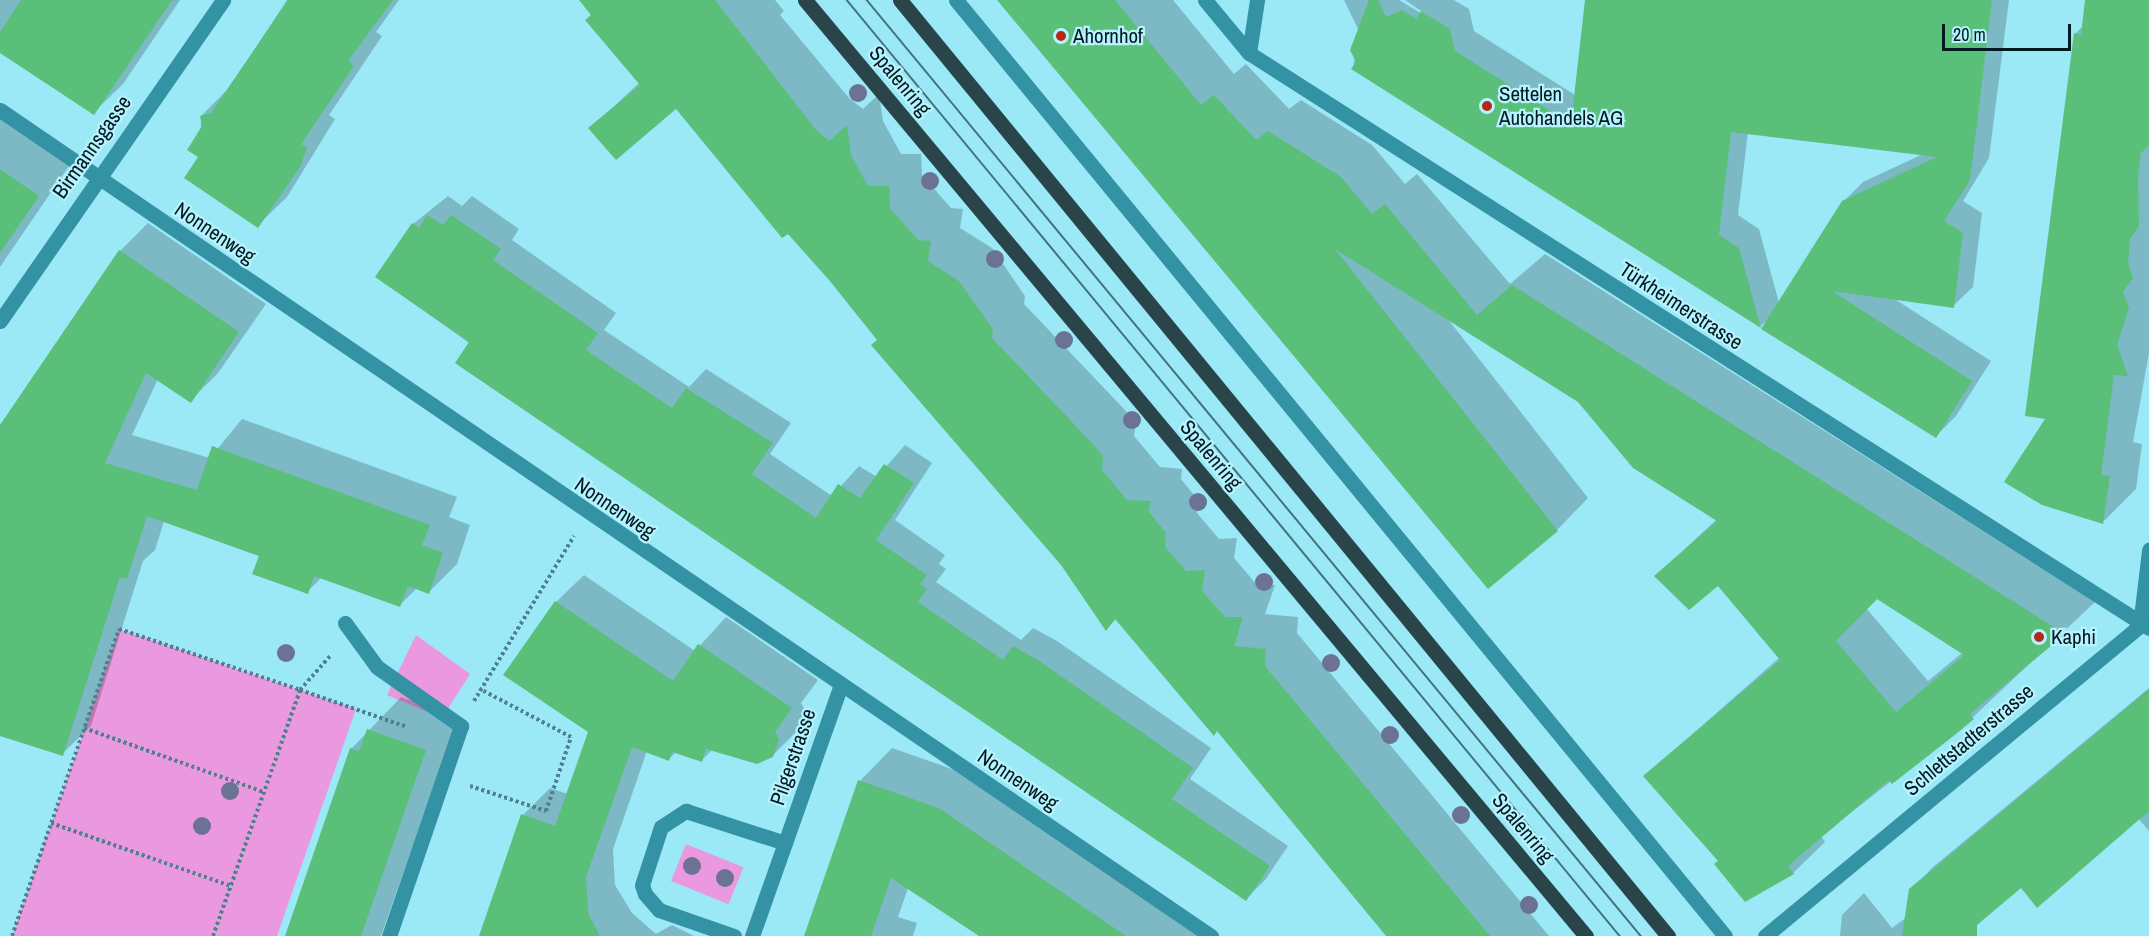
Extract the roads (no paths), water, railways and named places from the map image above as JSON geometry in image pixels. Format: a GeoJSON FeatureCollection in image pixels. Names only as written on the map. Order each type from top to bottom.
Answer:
{"type":"FeatureCollection","features":[{"type":"Feature","properties":{"kind":"main road","name":"Spalenring"},"geometry":{"type":"LineString","coordinates":[[805,0],[1586,936]]}},
{"type":"Feature","properties":{"kind":"main road","name":"Spalenring"},"geometry":{"type":"LineString","coordinates":[[900,0],[1668,936]]}},
{"type":"Feature","properties":{"kind":"street","name":"Birmannsgasse"},"geometry":{"type":"LineString","coordinates":[[0,321],[96,177],[223,0]]}},
{"type":"Feature","properties":{"kind":"street"},"geometry":{"type":"LineString","coordinates":[[956,0],[1725,936]]}},
{"type":"Feature","properties":{"kind":"street","name":"Türkheimerstrasse"},"geometry":{"type":"LineString","coordinates":[[1205,0],[1249,54],[2144,627]]}},
{"type":"Feature","properties":{"kind":"street"},"geometry":{"type":"LineString","coordinates":[[1249,54],[1257,0]]}},
{"type":"Feature","properties":{"kind":"street","name":"Nonnenweg"},"geometry":{"type":"LineString","coordinates":[[0,110],[587,514],[1211,936]]}},
{"type":"Feature","properties":{"kind":"street"},"geometry":{"type":"LineString","coordinates":[[2144,627],[2149,550]]}},
{"type":"Feature","properties":{"kind":"street"},"geometry":{"type":"LineString","coordinates":[[348,627],[377,667],[461,726],[389,936]]}},
{"type":"Feature","properties":{"kind":"street","name":"Schlettstadterstrasse"},"geometry":{"type":"LineString","coordinates":[[1765,936],[2144,627]]}},
{"type":"Feature","properties":{"kind":"street","name":"Pilgerstrasse"},"geometry":{"type":"LineString","coordinates":[[752,936],[841,685]]}},
{"type":"Feature","properties":{"kind":"street"},"geometry":{"type":"LineString","coordinates":[[734,936],[659,910],[645,894],[642,885],[661,827],[686,811],[785,843]]}},
{"type":"Feature","properties":{"kind":"tram line"},"geometry":{"type":"LineString","coordinates":[[847,0],[1620,936]]}},
{"type":"Feature","properties":{"kind":"tram line"},"geometry":{"type":"LineString","coordinates":[[867,0],[1641,936]]}},
{"type":"Feature","properties":{"kind":"place","name":"Ahornhof"},"geometry":{"type":"Point","coordinates":[1061,36]}},
{"type":"Feature","properties":{"kind":"place","name":"Settelen Autohandels AG"},"geometry":{"type":"Point","coordinates":[1487,106]}},
{"type":"Feature","properties":{"kind":"place","name":"Kaphi"},"geometry":{"type":"Point","coordinates":[2039,637]}}]}
